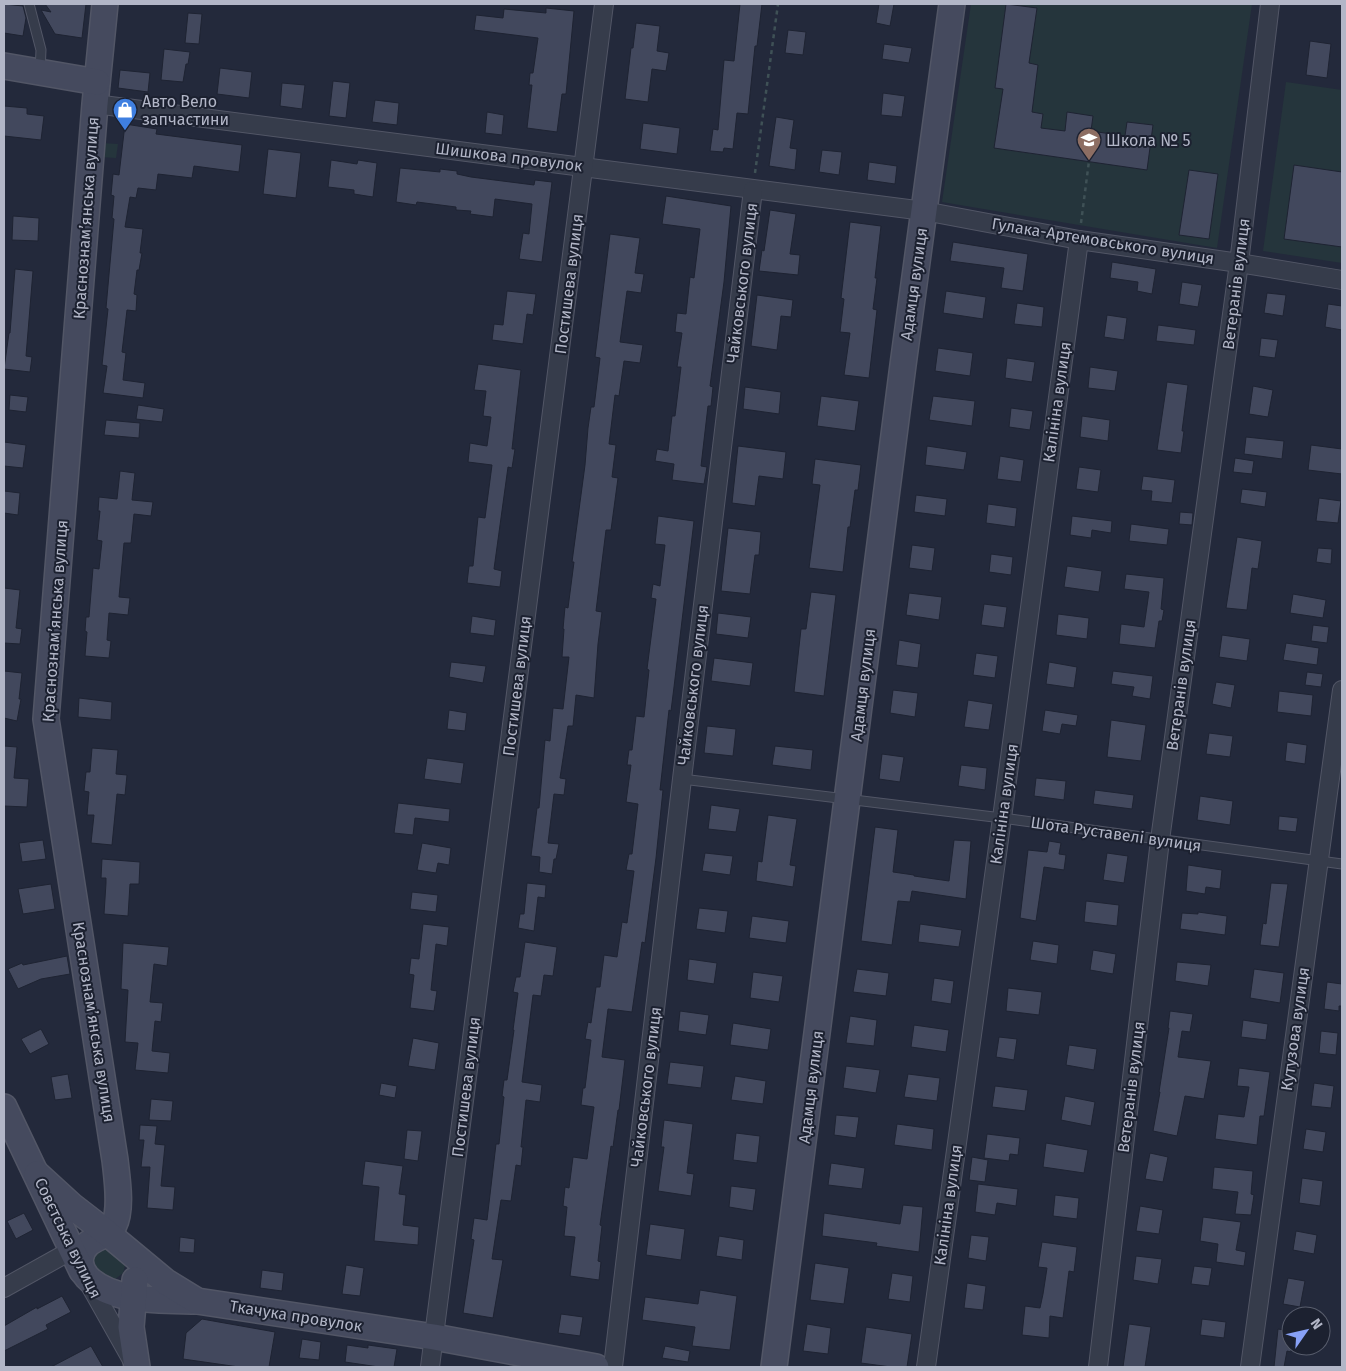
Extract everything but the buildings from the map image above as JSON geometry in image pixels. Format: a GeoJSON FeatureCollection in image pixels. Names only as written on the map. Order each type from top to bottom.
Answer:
{"type":"FeatureCollection","features":[{"type":"Feature","properties":{"kind":"street","name":"Краснознамʼянська вулиця"},"geometry":{"type":"LineString","coordinates":[[105,4],[96,93],[46,719],[115,1160],[118,1200],[116,1217],[108,1233]]}},
{"type":"Feature","properties":{"kind":"street","name":"Постишева вулиця"},"geometry":{"type":"LineString","coordinates":[[430,1367],[604,4]]}},
{"type":"Feature","properties":{"kind":"street","name":"Адамця вулиця"},"geometry":{"type":"LineString","coordinates":[[774,1367],[952,4]]}},
{"type":"Feature","properties":{"kind":"street","name":"Ветеранів вулиця"},"geometry":{"type":"LineString","coordinates":[[1098,1367],[1160,840],[1239,263],[1270,4]]}},
{"type":"Feature","properties":{"kind":"street"},"geometry":{"type":"LineString","coordinates":[[4,66],[40,72],[96,93]]}},
{"type":"Feature","properties":{"kind":"street","name":"Шишкова провулок"},"geometry":{"type":"LineString","coordinates":[[96,93],[353,138],[584,166],[753,190],[924,211]]}},
{"type":"Feature","properties":{"kind":"street","name":"Чайковського вулиця"},"geometry":{"type":"LineString","coordinates":[[613,1367],[753,190]]}},
{"type":"Feature","properties":{"kind":"street","name":"Гулака-Артемовського вулиця"},"geometry":{"type":"LineString","coordinates":[[924,211],[1079,240],[1342,280]]}},
{"type":"Feature","properties":{"kind":"street","name":"Калініна вулиця"},"geometry":{"type":"LineString","coordinates":[[926,1367],[1079,240]]}},
{"type":"Feature","properties":{"kind":"street","name":"Кутузова вулиця"},"geometry":{"type":"LineString","coordinates":[[1250,1367],[1342,690]]}},
{"type":"Feature","properties":{"kind":"street","name":"Совєтська вулиця"},"geometry":{"type":"LineString","coordinates":[[4,1107],[77,1260],[136,1367]]}},
{"type":"Feature","properties":{"kind":"street","name":"Ткачука провулок"},"geometry":{"type":"LineString","coordinates":[[37,1174],[72,1206],[108,1233],[166,1282],[197,1301],[434,1337],[596,1367]]}},
{"type":"Feature","properties":{"kind":"street"},"geometry":{"type":"LineString","coordinates":[[4,1288],[77,1260],[81,1257],[85,1246],[93,1239],[108,1233]]}},
{"type":"Feature","properties":{"kind":"street"},"geometry":{"type":"LineString","coordinates":[[127,1249],[134,1264],[135,1278],[131,1327],[136,1367]]}},
{"type":"Feature","properties":{"kind":"street"},"geometry":{"type":"LineString","coordinates":[[77,1260],[92,1281],[103,1289],[134,1297],[197,1301]]}},
{"type":"Feature","properties":{"kind":"lane"},"geometry":{"type":"LineString","coordinates":[[29,4],[41,50],[40,72]]}},
{"type":"Feature","properties":{"kind":"lane","name":"Шота Руставелі вулиця"},"geometry":{"type":"LineString","coordinates":[[682,779],[1002,818],[1342,864]]}},
{"type":"Feature","properties":{"kind":"path","name":"Чайковського вулиця"},"geometry":{"type":"LineString","coordinates":[[753,190],[778,4]]}},
{"type":"Feature","properties":{"kind":"path"},"geometry":{"type":"LineString","coordinates":[[1079,240],[1089,162]]}},
{"type":"Feature","properties":{"kind":"shaded area"},"geometry":{"type":"Polygon","coordinates":[[[971,4],[1252,4],[1217,248],[942,202],[971,4]]]}},
{"type":"Feature","properties":{"kind":"shaded area"},"geometry":{"type":"Polygon","coordinates":[[[1286,82],[1342,90],[1342,263],[1263,251],[1286,82]]]}},
{"type":"Feature","properties":{"kind":"shaded area"},"geometry":{"type":"Polygon","coordinates":[[[101,143],[118,144],[116,158],[100,157],[101,143]]]}},
{"type":"Feature","properties":{"kind":"shaded area"},"geometry":{"type":"Polygon","coordinates":[[[102,1245],[126,1262],[123,1273],[114,1280],[97,1278],[90,1257],[102,1245]]]}},
{"type":"Feature","properties":{"kind":"place","name":"Авто Вело запчастини"},"geometry":{"type":"Point","coordinates":[125,131]}},
{"type":"Feature","properties":{"kind":"place","name":"Школа № 5"},"geometry":{"type":"Point","coordinates":[1089,161]}}]}
